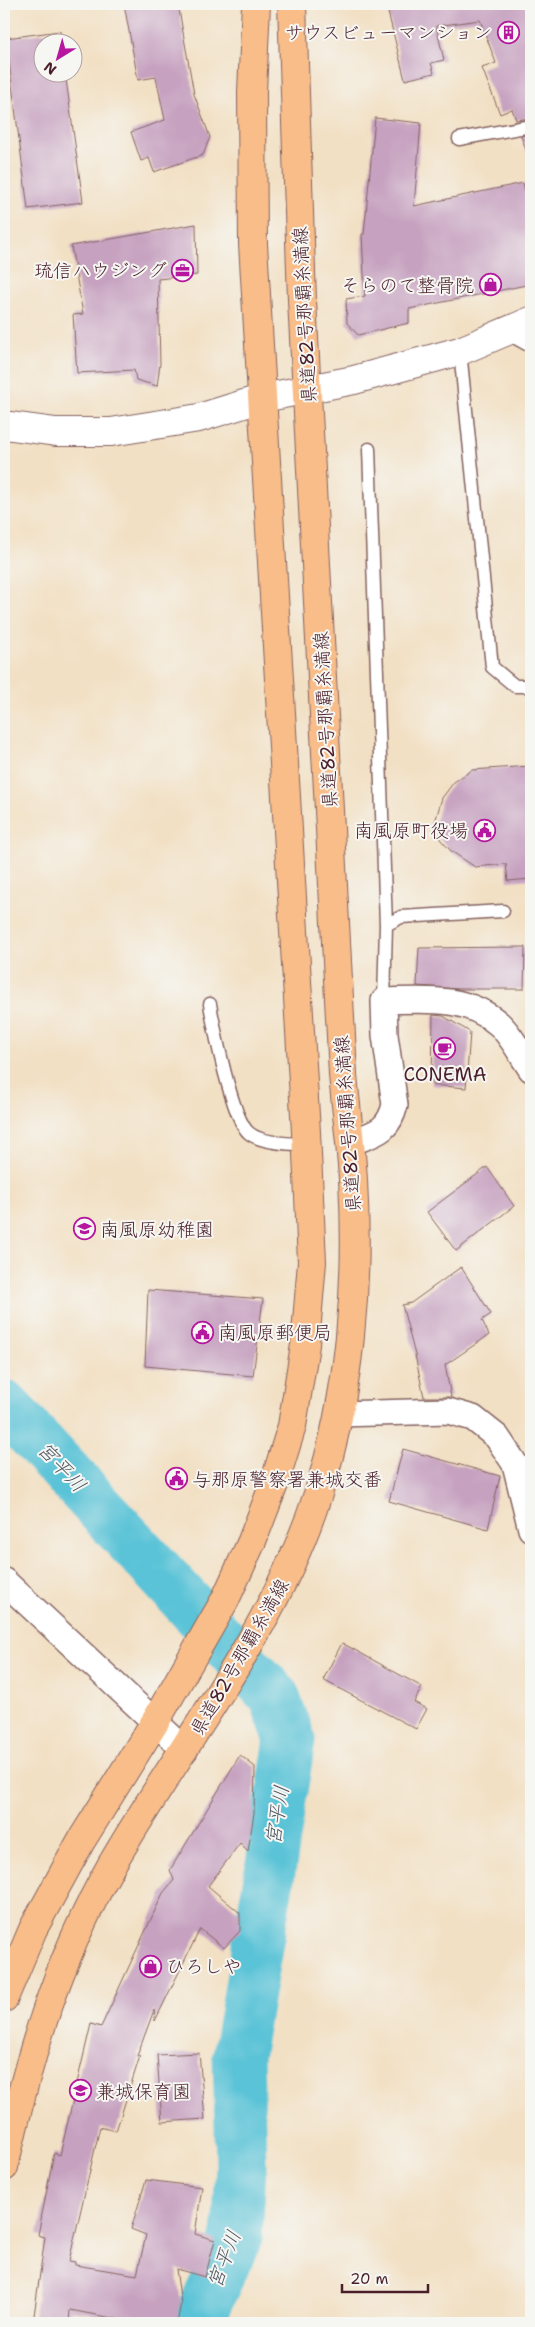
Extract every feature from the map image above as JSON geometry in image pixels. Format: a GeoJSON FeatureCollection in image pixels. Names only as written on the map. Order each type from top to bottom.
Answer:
{"type":"FeatureCollection","features":[{"type":"Feature","properties":{"kind":"main road"},"geometry":{"type":"LineString","coordinates":[[4,1998],[33,1929],[57,1885],[81,1842],[155,1722],[225,1600],[252,1541],[292,1426],[305,1345],[312,1262],[253,244],[252,92],[256,4]]}},
{"type":"Feature","properties":{"kind":"main road","name":"県道82号那覇糸満線"},"geometry":{"type":"LineString","coordinates":[[4,2167],[21,2092],[46,2007],[74,1935],[113,1862],[254,1638],[291,1566],[319,1494],[338,1414],[350,1328],[354,1253],[353,1180],[343,1074],[307,389],[294,106],[292,4]]}},
{"type":"Feature","properties":{"kind":"street"},"geometry":{"type":"LineString","coordinates":[[4,425],[56,432],[111,432],[199,418],[263,398],[354,380],[460,351],[525,330]]}},
{"type":"Feature","properties":{"kind":"street"},"geometry":{"type":"LineString","coordinates":[[350,1143],[384,1129],[392,1116],[395,1105],[385,1035],[384,1001],[440,1000],[477,1008],[500,1025],[531,1068]]}},
{"type":"Feature","properties":{"kind":"street"},"geometry":{"type":"LineString","coordinates":[[338,1414],[448,1411],[473,1418],[497,1437],[515,1464],[531,1529]]}},
{"type":"Feature","properties":{"kind":"street"},"geometry":{"type":"LineString","coordinates":[[4,1581],[185,1750]]}},
{"type":"Feature","properties":{"kind":"lane"},"geometry":{"type":"LineString","coordinates":[[459,139],[531,126]]}},
{"type":"Feature","properties":{"kind":"lane"},"geometry":{"type":"LineString","coordinates":[[460,351],[492,667],[514,686],[531,686]]}},
{"type":"Feature","properties":{"kind":"lane"},"geometry":{"type":"LineString","coordinates":[[369,450],[386,925],[384,1001]]}},
{"type":"Feature","properties":{"kind":"lane"},"geometry":{"type":"LineString","coordinates":[[386,925],[401,917],[503,912]]}},
{"type":"Feature","properties":{"kind":"lane"},"geometry":{"type":"LineString","coordinates":[[210,1004],[217,1047],[241,1122],[250,1134],[283,1143],[306,1144]]}},
{"type":"Feature","properties":{"kind":"building"},"geometry":{"type":"Polygon","coordinates":[[[124,4],[178,4],[194,94],[210,137],[203,155],[154,172],[149,158],[141,161],[131,132],[165,120],[156,77],[138,80],[124,4]]]}},
{"type":"Feature","properties":{"kind":"building"},"geometry":{"type":"Polygon","coordinates":[[[386,4],[531,4],[531,118],[516,120],[512,109],[500,114],[482,68],[496,63],[480,20],[436,26],[444,60],[431,63],[434,73],[405,80],[386,4]]]}},
{"type":"Feature","properties":{"kind":"building"},"geometry":{"type":"Polygon","coordinates":[[[32,35],[32,82],[66,82],[83,202],[28,209],[6,38],[32,35]]]}},
{"type":"Feature","properties":{"kind":"building"},"geometry":{"type":"Polygon","coordinates":[[[375,118],[421,123],[414,206],[523,183],[531,220],[531,284],[409,309],[409,323],[358,335],[347,323],[346,299],[365,296],[362,234],[364,234],[375,118]]]}},
{"type":"Feature","properties":{"kind":"building"},"geometry":{"type":"Polygon","coordinates":[[[531,134],[531,154],[528,155],[521,136],[531,134]]]}},
{"type":"Feature","properties":{"kind":"building"},"geometry":{"type":"Polygon","coordinates":[[[196,224],[197,275],[158,279],[160,364],[157,386],[136,380],[134,370],[77,373],[73,315],[83,314],[71,246],[196,224]]]}},
{"type":"Feature","properties":{"kind":"building","name":"南風原町役場"},"geometry":{"type":"Polygon","coordinates":[[[531,766],[531,879],[508,881],[506,864],[475,867],[451,851],[440,839],[435,822],[442,798],[454,782],[472,770],[531,766]]]}},
{"type":"Feature","properties":{"kind":"building"},"geometry":{"type":"Polygon","coordinates":[[[525,947],[524,989],[457,989],[417,986],[419,948],[525,947]]]}},
{"type":"Feature","properties":{"kind":"building"},"geometry":{"type":"Polygon","coordinates":[[[433,1015],[443,1016],[470,1032],[466,1088],[432,1085],[433,1015]]]}},
{"type":"Feature","properties":{"kind":"building"},"geometry":{"type":"Polygon","coordinates":[[[487,1167],[514,1206],[456,1251],[427,1212],[487,1167]]]}},
{"type":"Feature","properties":{"kind":"building"},"geometry":{"type":"Polygon","coordinates":[[[461,1267],[491,1314],[482,1320],[489,1335],[445,1365],[451,1397],[424,1397],[402,1305],[411,1303],[461,1267]]]}},
{"type":"Feature","properties":{"kind":"building","name":"南風原郵便局"},"geometry":{"type":"Polygon","coordinates":[[[148,1290],[263,1299],[253,1376],[145,1366],[148,1290]]]}},
{"type":"Feature","properties":{"kind":"building"},"geometry":{"type":"Polygon","coordinates":[[[403,1449],[500,1476],[488,1529],[389,1501],[403,1449]]]}},
{"type":"Feature","properties":{"kind":"building"},"geometry":{"type":"Polygon","coordinates":[[[342,1643],[422,1687],[414,1702],[427,1709],[416,1729],[323,1680],[342,1643]]]}},
{"type":"Feature","properties":{"kind":"building"},"geometry":{"type":"Polygon","coordinates":[[[240,1755],[255,1767],[254,1813],[248,1851],[240,1843],[208,1886],[240,1913],[240,1931],[224,1948],[200,1929],[155,2021],[154,2010],[137,2056],[140,2056],[116,2131],[100,2127],[69,2261],[75,2262],[75,2265],[137,2275],[146,2235],[131,2229],[146,2180],[202,2187],[195,2234],[215,2240],[205,2277],[176,2269],[181,2303],[177,2323],[138,2323],[70,2310],[69,2323],[33,2323],[45,2237],[38,2235],[54,2153],[60,2155],[91,2024],[101,2027],[163,1893],[174,1880],[170,1870],[240,1755]]]}},
{"type":"Feature","properties":{"kind":"building"},"geometry":{"type":"Polygon","coordinates":[[[199,2053],[205,2119],[162,2122],[157,2055],[199,2053]]]}},
{"type":"Feature","properties":{"kind":"waterway","name":"宮平川"},"geometry":{"type":"LineString","coordinates":[[4,1405],[274,1696],[290,1739],[269,1878],[238,2056],[241,2166],[237,2237],[197,2323]]}},
{"type":"Feature","properties":{"kind":"place","name":"サウスビューマンション"},"geometry":{"type":"Point","coordinates":[508,32]}},
{"type":"Feature","properties":{"kind":"place","name":"琉信ハウジング"},"geometry":{"type":"Point","coordinates":[183,270]}},
{"type":"Feature","properties":{"kind":"place","name":"そらのて整骨院"},"geometry":{"type":"Point","coordinates":[490,285]}},
{"type":"Feature","properties":{"kind":"place","name":"南風原町役場"},"geometry":{"type":"Point","coordinates":[484,830]}},
{"type":"Feature","properties":{"kind":"place","name":"CONEMA"},"geometry":{"type":"Point","coordinates":[445,1048]}},
{"type":"Feature","properties":{"kind":"place","name":"南風原幼稚園"},"geometry":{"type":"Point","coordinates":[84,1229]}},
{"type":"Feature","properties":{"kind":"place","name":"南風原郵便局"},"geometry":{"type":"Point","coordinates":[202,1332]}},
{"type":"Feature","properties":{"kind":"place","name":"与那原警察署兼城交番"},"geometry":{"type":"Point","coordinates":[176,1479]}},
{"type":"Feature","properties":{"kind":"place","name":"ひろしや"},"geometry":{"type":"Point","coordinates":[150,1966]}},
{"type":"Feature","properties":{"kind":"place","name":"兼城保育園"},"geometry":{"type":"Point","coordinates":[80,2091]}}]}
